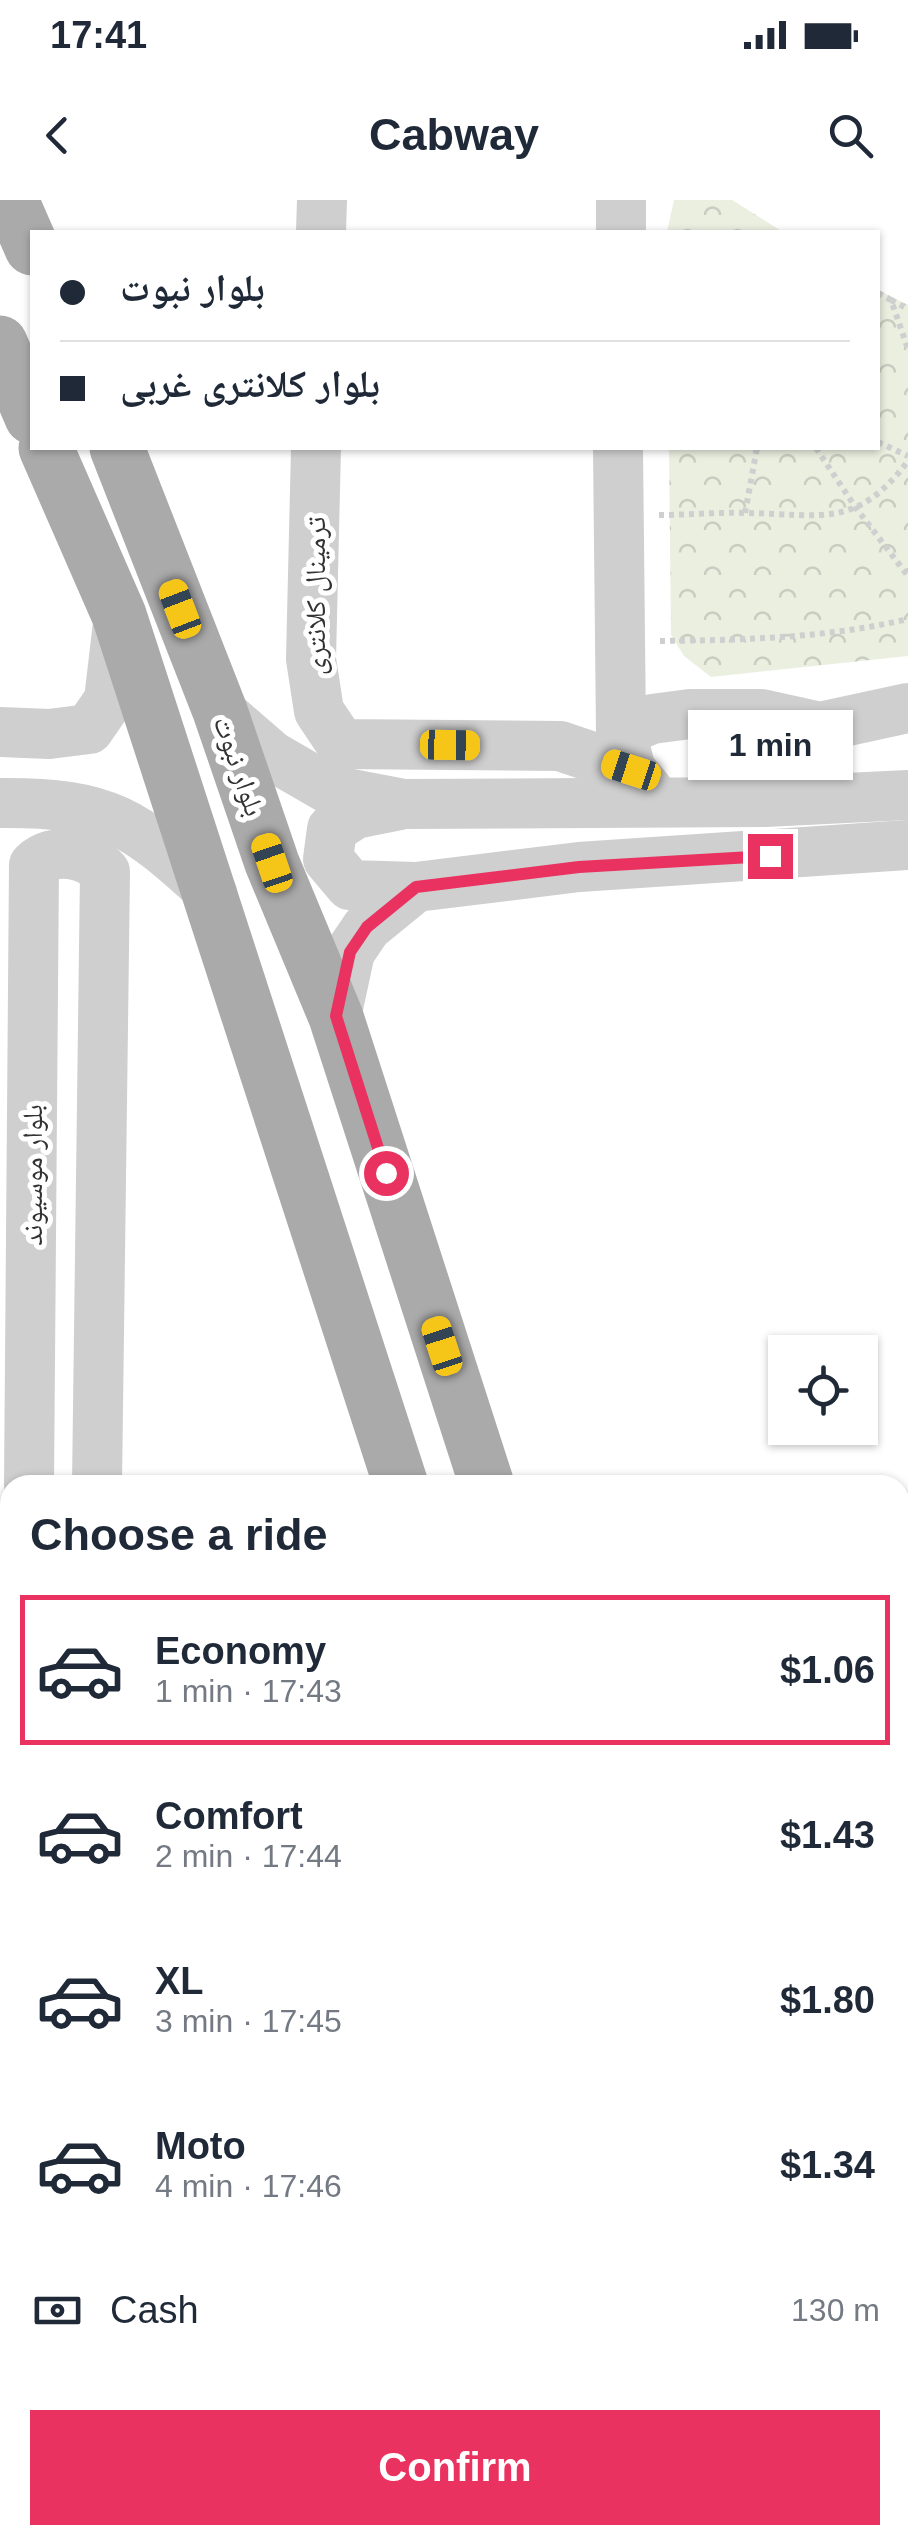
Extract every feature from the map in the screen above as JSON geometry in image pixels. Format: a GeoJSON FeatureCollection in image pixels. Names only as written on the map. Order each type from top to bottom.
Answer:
{"type":"FeatureCollection","features":[{"type":"Feature","properties":{"kind":"main road"},"geometry":{"type":"LineString","coordinates":[[11,200],[30,243]]}},
{"type":"Feature","properties":{"kind":"main road"},"geometry":{"type":"LineString","coordinates":[[0,343],[30,412]]}},
{"type":"Feature","properties":{"kind":"main road"},"geometry":{"type":"LineString","coordinates":[[47,450],[119,615],[398,1475]]}},
{"type":"Feature","properties":{"kind":"main road","name":"بلوار نبوت"},"geometry":{"type":"LineString","coordinates":[[118,450],[220,711],[272,863],[336,1016],[484,1475]]}},
{"type":"Feature","properties":{"kind":"street"},"geometry":{"type":"LineString","coordinates":[[321,230],[322,200]]}},
{"type":"Feature","properties":{"kind":"street"},"geometry":{"type":"LineString","coordinates":[[621,200],[621,230]]}},
{"type":"Feature","properties":{"kind":"street","name":"ترمینال کلانتری"},"geometry":{"type":"LineString","coordinates":[[316,450],[311,659],[319,711],[341,744],[560,746],[636,768]]}},
{"type":"Feature","properties":{"kind":"street"},"geometry":{"type":"LineString","coordinates":[[618,450],[636,768]]}},
{"type":"Feature","properties":{"kind":"street"},"geometry":{"type":"LineString","coordinates":[[0,732],[48,734],[88,729],[109,700],[119,615]]}},
{"type":"Feature","properties":{"kind":"street"},"geometry":{"type":"LineString","coordinates":[[636,768],[652,718],[761,714],[820,727],[908,708]]}},
{"type":"Feature","properties":{"kind":"street"},"geometry":{"type":"LineString","coordinates":[[220,711],[272,756],[331,790],[404,804]]}},
{"type":"Feature","properties":{"kind":"street"},"geometry":{"type":"LineString","coordinates":[[908,795],[765,802],[636,768],[355,814],[332,829],[328,859],[350,885],[416,887],[579,867],[908,845]]}},
{"type":"Feature","properties":{"kind":"street"},"geometry":{"type":"LineString","coordinates":[[0,803],[77,806],[121,821],[155,841],[212,894]]}},
{"type":"Feature","properties":{"kind":"street","name":"بلوار موسیوند"},"geometry":{"type":"LineString","coordinates":[[29,1475],[34,866],[42,858],[76,855],[92,860],[105,872],[97,1475]]}},
{"type":"Feature","properties":{"kind":"street"},"geometry":{"type":"LineString","coordinates":[[336,1016],[350,952],[367,927],[416,887]]}},
{"type":"Feature","properties":{"kind":"path"},"geometry":{"type":"LineString","coordinates":[[880,294],[908,309]]}},
{"type":"Feature","properties":{"kind":"path"},"geometry":{"type":"LineString","coordinates":[[891,300],[908,349]]}},
{"type":"Feature","properties":{"kind":"path"},"geometry":{"type":"LineString","coordinates":[[642,516],[745,513],[825,517],[856,508],[892,482],[908,459],[880,443]]}},
{"type":"Feature","properties":{"kind":"path"},"geometry":{"type":"LineString","coordinates":[[745,513],[756,450]]}},
{"type":"Feature","properties":{"kind":"path"},"geometry":{"type":"LineString","coordinates":[[817,450],[908,576]]}},
{"type":"Feature","properties":{"kind":"path"},"geometry":{"type":"LineString","coordinates":[[644,641],[733,640],[868,628],[908,619]]}},
{"type":"Feature","properties":{"kind":"green space"},"geometry":{"type":"Polygon","coordinates":[[[674,200],[732,200],[780,230],[667,230],[674,200]]]}},
{"type":"Feature","properties":{"kind":"green space"},"geometry":{"type":"Polygon","coordinates":[[[880,291],[908,305],[908,656],[711,677],[684,656],[671,635],[669,450],[880,450],[880,291]]]}},
{"type":"Feature","properties":{"kind":"route"},"geometry":{"type":"LineString","coordinates":[[386,1173],[336,1016],[350,952],[367,927],[416,887],[579,867],[770,856]]}}]}
